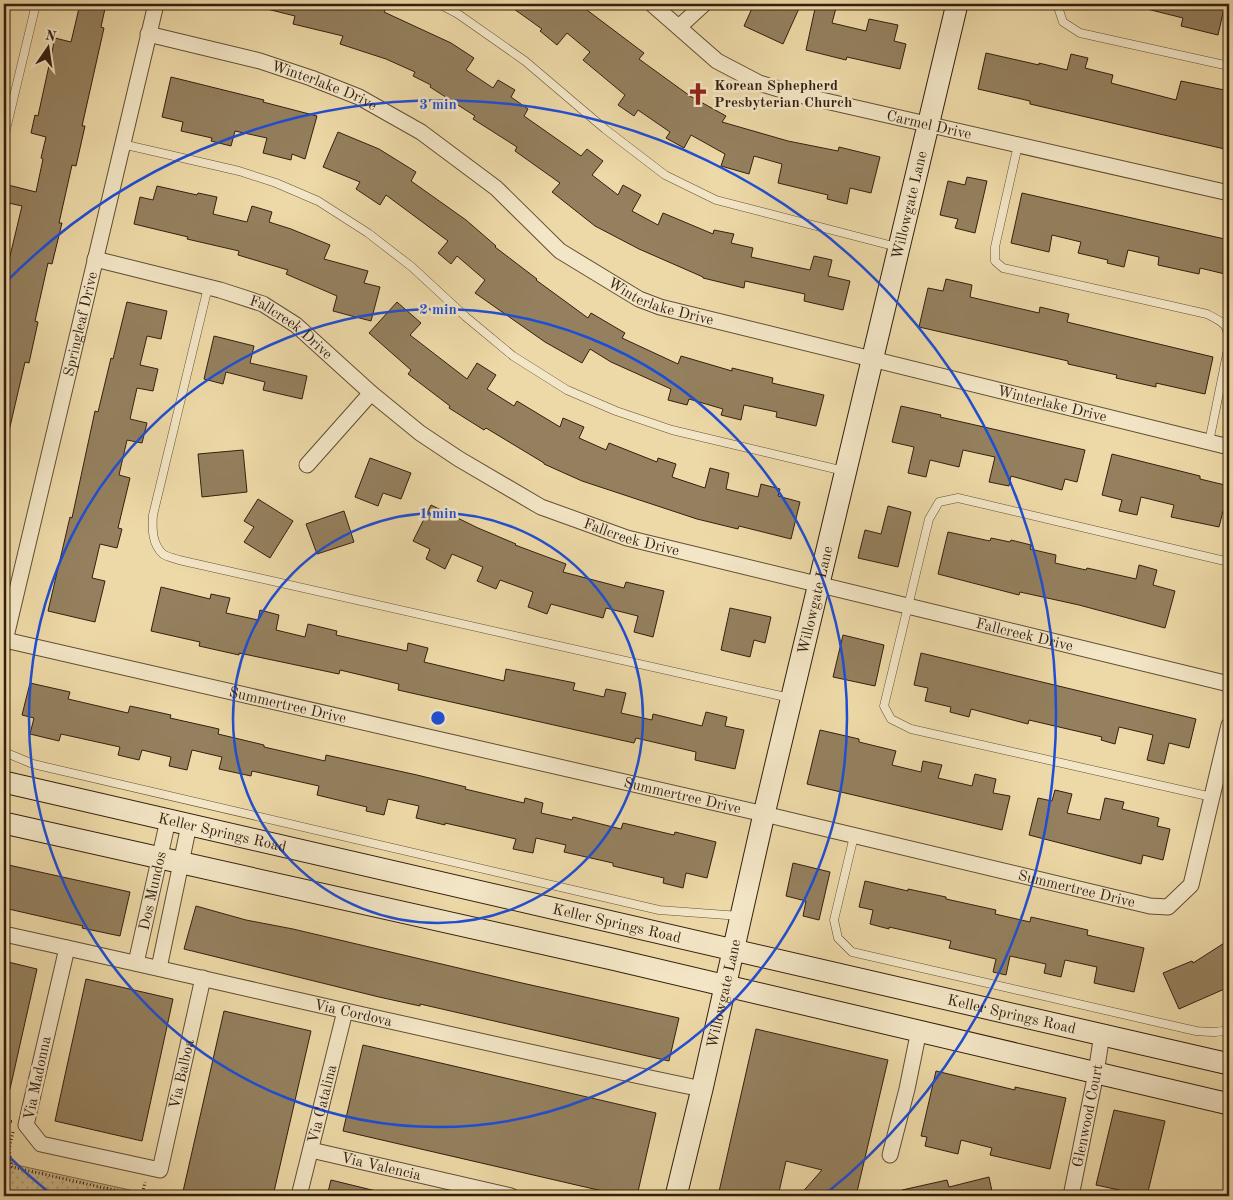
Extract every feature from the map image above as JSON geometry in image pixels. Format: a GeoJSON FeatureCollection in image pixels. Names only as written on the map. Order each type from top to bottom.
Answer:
{"type":"FeatureCollection","features":[{"type":"Feature","properties":{"kind":"main road","name":"Willowgate Lane"},"geometry":{"type":"LineString","coordinates":[[676,1196],[764,814],[928,124],[953,5]]}},
{"type":"Feature","properties":{"kind":"main road","name":"Keller Springs Road"},"geometry":{"type":"LineString","coordinates":[[4,782],[1229,1064]]}},
{"type":"Feature","properties":{"kind":"main road"},"geometry":{"type":"LineString","coordinates":[[4,823],[726,985],[1229,1104]]}},
{"type":"Feature","properties":{"kind":"street","name":"Springleaf Drive"},"geometry":{"type":"LineString","coordinates":[[4,642],[156,4]]}},
{"type":"Feature","properties":{"kind":"street","name":"Carmel Drive"},"geometry":{"type":"LineString","coordinates":[[652,4],[717,61],[759,83],[795,94],[1229,193]]}},
{"type":"Feature","properties":{"kind":"street"},"geometry":{"type":"LineString","coordinates":[[679,27],[704,4]]}},
{"type":"Feature","properties":{"kind":"street","name":"Winterlake Drive"},"geometry":{"type":"LineString","coordinates":[[148,34],[260,61],[359,97],[421,132],[496,188],[560,251],[639,299],[660,307],[1229,447]]}},
{"type":"Feature","properties":{"kind":"street","name":"Fallcreek Drive"},"geometry":{"type":"LineString","coordinates":[[96,259],[208,287],[263,304],[296,325],[371,393],[420,434],[541,507],[627,538],[1229,684]]}},
{"type":"Feature","properties":{"kind":"street"},"geometry":{"type":"LineString","coordinates":[[307,465],[371,393]]}},
{"type":"Feature","properties":{"kind":"street","name":"Summertree Drive"},"geometry":{"type":"LineString","coordinates":[[4,642],[764,814],[1150,906],[1168,907],[1191,885],[1229,725]]}},
{"type":"Feature","properties":{"kind":"street","name":"Dos Mundos"},"geometry":{"type":"LineString","coordinates":[[136,963],[160,858],[178,822]]}},
{"type":"Feature","properties":{"kind":"street","name":"Dos Mundos"},"geometry":{"type":"LineString","coordinates":[[159,968],[181,862],[178,822]]}},
{"type":"Feature","properties":{"kind":"street","name":"Via Cordova"},"geometry":{"type":"LineString","coordinates":[[4,934],[345,1012],[702,1089]]}},
{"type":"Feature","properties":{"kind":"street","name":"Via Madonna"},"geometry":{"type":"LineString","coordinates":[[67,948],[26,1126],[41,1144],[160,1170]]}},
{"type":"Feature","properties":{"kind":"street","name":"Via Balboa"},"geometry":{"type":"LineString","coordinates":[[160,1170],[203,978]]}},
{"type":"Feature","properties":{"kind":"street","name":"Via Catalina"},"geometry":{"type":"LineString","coordinates":[[299,1196],[345,1012]]}},
{"type":"Feature","properties":{"kind":"street"},"geometry":{"type":"LineString","coordinates":[[890,1155],[913,1064],[919,1030]]}},
{"type":"Feature","properties":{"kind":"street","name":"Glenwood Court"},"geometry":{"type":"LineString","coordinates":[[1071,1196],[1102,1034]]}},
{"type":"Feature","properties":{"kind":"street","name":"Via Valencia"},"geometry":{"type":"LineString","coordinates":[[311,1150],[511,1196]]}},
{"type":"Feature","properties":{"kind":"lane"},"geometry":{"type":"LineString","coordinates":[[4,138],[36,4]]}},
{"type":"Feature","properties":{"kind":"lane"},"geometry":{"type":"LineString","coordinates":[[439,4],[458,14],[526,60],[605,129],[665,174],[716,200],[898,248]]}},
{"type":"Feature","properties":{"kind":"lane"},"geometry":{"type":"LineString","coordinates":[[1057,4],[1063,22],[1080,33],[1229,66]]}},
{"type":"Feature","properties":{"kind":"lane"},"geometry":{"type":"LineString","coordinates":[[122,144],[239,171],[276,183],[318,201],[368,233],[412,267],[466,317],[513,356],[567,390],[616,411],[672,430],[846,471]]}},
{"type":"Feature","properties":{"kind":"lane"},"geometry":{"type":"LineString","coordinates":[[1018,145],[995,247],[995,261],[1003,268],[1207,314],[1222,322],[1228,331],[1229,344],[1208,442]]}},
{"type":"Feature","properties":{"kind":"lane"},"geometry":{"type":"LineString","coordinates":[[208,287],[153,516],[151,530],[155,542],[164,554],[188,562],[792,698]]}},
{"type":"Feature","properties":{"kind":"lane"},"geometry":{"type":"LineString","coordinates":[[1212,797],[911,729],[891,719],[884,706],[929,519],[939,502],[958,498],[1229,562]]}},
{"type":"Feature","properties":{"kind":"lane"},"geometry":{"type":"LineString","coordinates":[[4,752],[33,764],[658,910],[742,916]]}},
{"type":"Feature","properties":{"kind":"lane"},"geometry":{"type":"LineString","coordinates":[[854,836],[834,920],[838,938],[852,952],[1196,1031],[1225,1031],[1229,1028]]}},
{"type":"Feature","properties":{"kind":"path"},"geometry":{"type":"LineString","coordinates":[[15,1123],[10,1149],[12,1167],[140,1196]]}},
{"type":"Feature","properties":{"kind":"shaded area"},"geometry":{"type":"Polygon","coordinates":[[[4,1123],[10,1124],[6,1150],[12,1164],[157,1196],[4,1196],[4,1123]]]}},
{"type":"Feature","properties":{"kind":"building"},"geometry":{"type":"Polygon","coordinates":[[[80,4],[106,4],[101,27],[104,28],[82,126],[85,126],[76,166],[72,165],[59,223],[62,223],[52,264],[48,263],[35,321],[38,322],[29,363],[25,362],[9,431],[4,430],[4,281],[22,206],[4,202],[4,184],[36,192],[46,137],[31,133],[35,115],[38,116],[55,38],[71,42],[80,4]]]}},
{"type":"Feature","properties":{"kind":"building"},"geometry":{"type":"Polygon","coordinates":[[[268,4],[371,4],[386,9],[384,12],[451,43],[474,58],[466,70],[493,88],[498,80],[515,90],[511,97],[528,109],[524,116],[581,156],[587,149],[603,161],[592,175],[618,195],[623,185],[641,195],[632,211],[658,225],[663,213],[713,234],[714,230],[734,234],[731,243],[753,248],[751,257],[810,270],[814,256],[832,260],[828,276],[850,281],[843,310],[804,301],[805,294],[745,281],[744,288],[703,278],[639,249],[595,226],[552,192],[560,183],[515,151],[517,147],[473,119],[475,116],[430,87],[431,85],[413,76],[415,72],[386,59],[340,44],[343,36],[293,24],[295,16],[267,9],[268,4]]]}},
{"type":"Feature","properties":{"kind":"building"},"geometry":{"type":"Polygon","coordinates":[[[507,4],[579,4],[644,53],[639,59],[690,96],[726,116],[722,122],[788,141],[838,151],[839,147],[880,157],[871,193],[850,188],[847,204],[827,199],[828,195],[778,183],[782,164],[754,156],[749,174],[721,166],[725,154],[691,135],[684,148],[666,138],[670,132],[638,110],[634,116],[618,105],[625,95],[583,60],[590,52],[567,33],[557,45],[540,31],[542,29],[507,4]]]}},
{"type":"Feature","properties":{"kind":"building"},"geometry":{"type":"Polygon","coordinates":[[[754,4],[801,4],[783,44],[744,26],[754,4]]]}},
{"type":"Feature","properties":{"kind":"building"},"geometry":{"type":"Polygon","coordinates":[[[816,4],[836,8],[832,23],[866,31],[869,19],[898,25],[894,41],[906,44],[900,69],[847,57],[846,60],[806,50],[816,4]]]}},
{"type":"Feature","properties":{"kind":"building"},"geometry":{"type":"Polygon","coordinates":[[[1147,4],[1225,4],[1218,35],[1181,26],[1183,18],[1147,9],[1147,4]]]}},
{"type":"Feature","properties":{"kind":"building"},"geometry":{"type":"Polygon","coordinates":[[[986,53],[1067,70],[1071,54],[1088,58],[1085,68],[1113,75],[1111,83],[1176,100],[1181,81],[1229,91],[1229,150],[1030,104],[1030,101],[978,89],[986,53]]]}},
{"type":"Feature","properties":{"kind":"building"},"geometry":{"type":"Polygon","coordinates":[[[171,77],[264,100],[263,102],[317,116],[305,159],[292,154],[291,160],[263,153],[267,138],[235,131],[231,146],[211,141],[212,138],[181,131],[183,122],[162,117],[171,77]]]}},
{"type":"Feature","properties":{"kind":"building"},"geometry":{"type":"Polygon","coordinates":[[[338,132],[379,149],[416,172],[411,181],[466,220],[495,247],[536,280],[588,318],[591,313],[625,333],[622,338],[678,364],[681,356],[732,371],[732,368],[773,378],[772,383],[824,395],[816,426],[776,417],[777,412],[744,405],[741,420],[721,415],[723,409],[689,399],[687,405],[668,400],[671,389],[611,362],[590,349],[582,363],[545,342],[475,293],[485,280],[457,256],[451,264],[438,253],[448,241],[386,195],[380,205],[356,189],[360,182],[323,167],[338,132]]]}},
{"type":"Feature","properties":{"kind":"building"},"geometry":{"type":"Polygon","coordinates":[[[967,177],[987,181],[975,233],[955,228],[958,219],[940,215],[948,181],[965,185],[967,177]]]}},
{"type":"Feature","properties":{"kind":"building"},"geometry":{"type":"Polygon","coordinates":[[[157,186],[197,195],[198,193],[217,197],[213,214],[247,222],[252,206],[272,212],[269,222],[330,245],[324,259],[368,271],[364,283],[380,287],[371,321],[333,311],[337,296],[286,274],[288,270],[238,255],[239,251],[134,224],[140,197],[153,200],[157,186]]]}},
{"type":"Feature","properties":{"kind":"building"},"geometry":{"type":"Polygon","coordinates":[[[1022,193],[1229,240],[1229,275],[1200,268],[1199,274],[1158,265],[1159,257],[1128,250],[1124,267],[1107,263],[1108,260],[1078,253],[1081,242],[1052,235],[1049,252],[1011,243],[1022,193]]]}},
{"type":"Feature","properties":{"kind":"building"},"geometry":{"type":"Polygon","coordinates":[[[946,279],[972,285],[970,297],[1039,313],[1040,307],[1069,314],[1067,322],[1213,357],[1205,394],[1156,383],[1156,387],[1116,378],[1117,375],[1068,364],[1068,361],[919,327],[928,288],[943,291],[946,279]]]}},
{"type":"Feature","properties":{"kind":"building"},"geometry":{"type":"Polygon","coordinates":[[[127,302],[167,311],[161,339],[147,336],[140,365],[158,369],[153,391],[137,388],[130,419],[147,423],[142,443],[127,440],[119,475],[130,478],[118,528],[122,529],[117,548],[100,544],[92,578],[105,581],[95,622],[48,611],[70,517],[72,518],[95,411],[98,412],[127,302]]]}},
{"type":"Feature","properties":{"kind":"building"},"geometry":{"type":"Polygon","coordinates":[[[397,302],[421,323],[410,335],[467,379],[477,363],[496,375],[487,389],[514,406],[517,401],[560,427],[563,418],[584,427],[579,438],[606,450],[609,443],[657,462],[658,458],[676,464],[672,477],[705,488],[710,468],[729,473],[726,489],[758,497],[761,484],[780,489],[778,496],[800,502],[791,539],[739,526],[738,529],[697,519],[582,481],[544,464],[486,428],[484,430],[449,408],[450,406],[408,374],[411,370],[369,333],[397,302]]]}},
{"type":"Feature","properties":{"kind":"building"},"geometry":{"type":"Polygon","coordinates":[[[214,336],[254,346],[250,363],[307,376],[302,399],[263,390],[265,382],[226,372],[223,384],[204,379],[214,336]]]}},
{"type":"Feature","properties":{"kind":"building"},"geometry":{"type":"Polygon","coordinates":[[[901,406],[941,415],[940,417],[1085,450],[1077,482],[1065,479],[1062,490],[1011,476],[1009,486],[989,482],[995,457],[963,450],[959,467],[930,460],[926,477],[908,473],[914,447],[892,442],[901,406]]]}},
{"type":"Feature","properties":{"kind":"building"},"geometry":{"type":"Polygon","coordinates":[[[243,450],[247,492],[202,497],[198,454],[243,450]]]}},
{"type":"Feature","properties":{"kind":"building"},"geometry":{"type":"Polygon","coordinates":[[[1112,454],[1200,476],[1200,479],[1229,486],[1229,512],[1223,511],[1219,527],[1171,517],[1174,505],[1141,497],[1137,515],[1119,511],[1122,500],[1102,495],[1112,454]]]}},
{"type":"Feature","properties":{"kind":"building"},"geometry":{"type":"Polygon","coordinates":[[[370,458],[411,473],[401,499],[383,493],[378,506],[355,497],[370,458]]]}},
{"type":"Feature","properties":{"kind":"building"},"geometry":{"type":"Polygon","coordinates":[[[258,499],[293,521],[270,558],[244,542],[254,527],[244,521],[258,499]]]}},
{"type":"Feature","properties":{"kind":"building"},"geometry":{"type":"Polygon","coordinates":[[[431,505],[515,545],[566,564],[563,572],[624,588],[626,582],[664,591],[653,637],[634,632],[638,616],[606,608],[603,618],[551,604],[547,614],[528,607],[533,592],[500,580],[496,589],[477,581],[483,567],[452,554],[445,569],[426,559],[430,549],[413,541],[431,505]]]}},
{"type":"Feature","properties":{"kind":"building"},"geometry":{"type":"Polygon","coordinates":[[[888,506],[911,512],[898,567],[858,558],[865,530],[881,534],[888,506]]]}},
{"type":"Feature","properties":{"kind":"building"},"geometry":{"type":"Polygon","coordinates":[[[344,511],[354,542],[317,554],[306,524],[344,511]]]}},
{"type":"Feature","properties":{"kind":"building"},"geometry":{"type":"Polygon","coordinates":[[[948,532],[990,541],[991,538],[1031,545],[1030,549],[1056,555],[1055,563],[1086,570],[1087,568],[1136,579],[1139,565],[1157,570],[1153,585],[1175,591],[1165,628],[1079,605],[1020,592],[1019,595],[938,574],[948,532]]]}},
{"type":"Feature","properties":{"kind":"building"},"geometry":{"type":"Polygon","coordinates":[[[161,587],[210,599],[211,594],[230,598],[226,613],[258,620],[260,610],[279,615],[276,630],[305,637],[308,624],[337,631],[336,635],[407,651],[408,643],[428,648],[424,662],[504,681],[506,669],[575,683],[573,690],[604,697],[606,689],[626,693],[621,713],[652,720],[653,714],[702,726],[706,712],[727,717],[725,726],[744,730],[735,769],[695,760],[696,752],[636,738],[634,743],[398,690],[399,684],[340,670],[339,674],[239,653],[239,655],[199,646],[200,642],[151,631],[161,587]]]}},
{"type":"Feature","properties":{"kind":"building"},"geometry":{"type":"Polygon","coordinates":[[[730,608],[771,617],[765,643],[754,640],[750,657],[721,650],[730,608]]]}},
{"type":"Feature","properties":{"kind":"building"},"geometry":{"type":"Polygon","coordinates":[[[843,635],[884,645],[875,686],[833,677],[843,635]]]}},
{"type":"Feature","properties":{"kind":"building"},"geometry":{"type":"Polygon","coordinates":[[[921,653],[1196,719],[1189,748],[1169,743],[1164,764],[1147,760],[1153,735],[1119,727],[1115,744],[1101,740],[1102,737],[1029,720],[1028,724],[971,709],[969,717],[950,712],[951,707],[925,701],[928,688],[914,685],[921,653]]]}},
{"type":"Feature","properties":{"kind":"building"},"geometry":{"type":"Polygon","coordinates":[[[30,683],[70,692],[68,699],[128,713],[130,706],[171,715],[170,718],[219,729],[218,734],[264,745],[264,747],[325,761],[326,755],[417,775],[524,803],[525,798],[543,803],[541,813],[572,820],[573,817],[621,829],[623,823],[674,835],[675,832],[716,842],[707,878],[686,873],[683,888],[663,883],[664,878],[613,866],[613,863],[564,852],[566,845],[536,838],[533,853],[513,849],[516,839],[416,818],[419,806],[388,799],[384,815],[366,811],[367,807],[317,795],[319,786],[252,771],[251,776],[219,769],[222,757],[192,750],[187,770],[169,766],[171,757],[142,750],[139,760],[118,755],[120,747],[61,734],[59,741],[30,734],[34,718],[22,715],[30,683]]]}},
{"type":"Feature","properties":{"kind":"building"},"geometry":{"type":"Polygon","coordinates":[[[820,730],[859,739],[859,742],[896,751],[892,765],[921,772],[923,761],[942,765],[938,778],[972,786],[975,774],[996,779],[993,793],[1010,796],[1002,830],[807,784],[820,730]]]}},
{"type":"Feature","properties":{"kind":"building"},"geometry":{"type":"Polygon","coordinates":[[[1055,790],[1072,794],[1067,813],[1100,820],[1105,798],[1124,802],[1122,809],[1159,818],[1157,826],[1170,829],[1163,860],[1143,855],[1141,864],[1029,835],[1038,798],[1052,801],[1055,790]]]}},
{"type":"Feature","properties":{"kind":"building"},"geometry":{"type":"Polygon","coordinates":[[[793,863],[830,872],[819,920],[803,916],[806,901],[786,896],[793,863]]]}},
{"type":"Feature","properties":{"kind":"building"},"geometry":{"type":"Polygon","coordinates":[[[4,864],[130,892],[120,936],[4,908],[4,864]]]}},
{"type":"Feature","properties":{"kind":"building"},"geometry":{"type":"Polygon","coordinates":[[[865,881],[946,897],[946,899],[996,910],[995,914],[1030,922],[1031,917],[1088,930],[1087,935],[1144,948],[1134,992],[1094,983],[1097,967],[1065,960],[1061,977],[1044,973],[1046,964],[1010,956],[1006,975],[993,972],[996,959],[949,948],[951,941],[870,924],[873,910],[859,907],[865,881]]]}},
{"type":"Feature","properties":{"kind":"building"},"geometry":{"type":"Polygon","coordinates":[[[196,906],[246,920],[293,929],[679,1018],[669,1061],[420,1004],[420,1006],[379,997],[184,949],[196,906]]]}},
{"type":"Feature","properties":{"kind":"building"},"geometry":{"type":"Polygon","coordinates":[[[1229,940],[1229,987],[1179,1009],[1163,973],[1192,961],[1193,963],[1229,940]]]}},
{"type":"Feature","properties":{"kind":"building"},"geometry":{"type":"Polygon","coordinates":[[[4,961],[37,969],[10,1089],[4,1089],[4,961]]]}},
{"type":"Feature","properties":{"kind":"building"},"geometry":{"type":"Polygon","coordinates":[[[86,979],[173,999],[142,1141],[55,1121],[86,979]]]}},
{"type":"Feature","properties":{"kind":"building"},"geometry":{"type":"Polygon","coordinates":[[[224,1011],[311,1031],[273,1196],[182,1196],[224,1011]]]}},
{"type":"Feature","properties":{"kind":"building"},"geometry":{"type":"Polygon","coordinates":[[[756,1029],[888,1060],[856,1196],[799,1196],[822,1170],[786,1161],[778,1196],[718,1196],[756,1029]]]}},
{"type":"Feature","properties":{"kind":"building"},"geometry":{"type":"Polygon","coordinates":[[[363,1045],[656,1113],[637,1196],[624,1196],[343,1131],[363,1045]]]}},
{"type":"Feature","properties":{"kind":"building"},"geometry":{"type":"Polygon","coordinates":[[[936,1071],[1015,1090],[1015,1087],[1066,1098],[1050,1169],[990,1155],[992,1148],[961,1140],[958,1154],[925,1146],[927,1137],[921,1136],[936,1071]]]}},
{"type":"Feature","properties":{"kind":"building"},"geometry":{"type":"Polygon","coordinates":[[[1114,1110],[1165,1121],[1147,1196],[1096,1185],[1114,1110]]]}},
{"type":"Feature","properties":{"kind":"building"},"geometry":{"type":"Polygon","coordinates":[[[989,1177],[993,1196],[903,1196],[902,1190],[947,1180],[949,1187],[989,1177]]]}},
{"type":"Feature","properties":{"kind":"building"},"geometry":{"type":"Polygon","coordinates":[[[331,1180],[376,1191],[376,1196],[327,1196],[331,1180]]]}},
{"type":"Feature","properties":{"kind":"waterway"},"geometry":{"type":"LineString","coordinates":[[4,1193],[9,1196]]}},
{"type":"Feature","properties":{"kind":"place","name":"Korean Sphepherd Presbyterian Church"},"geometry":{"type":"Point","coordinates":[698,94]}}]}
